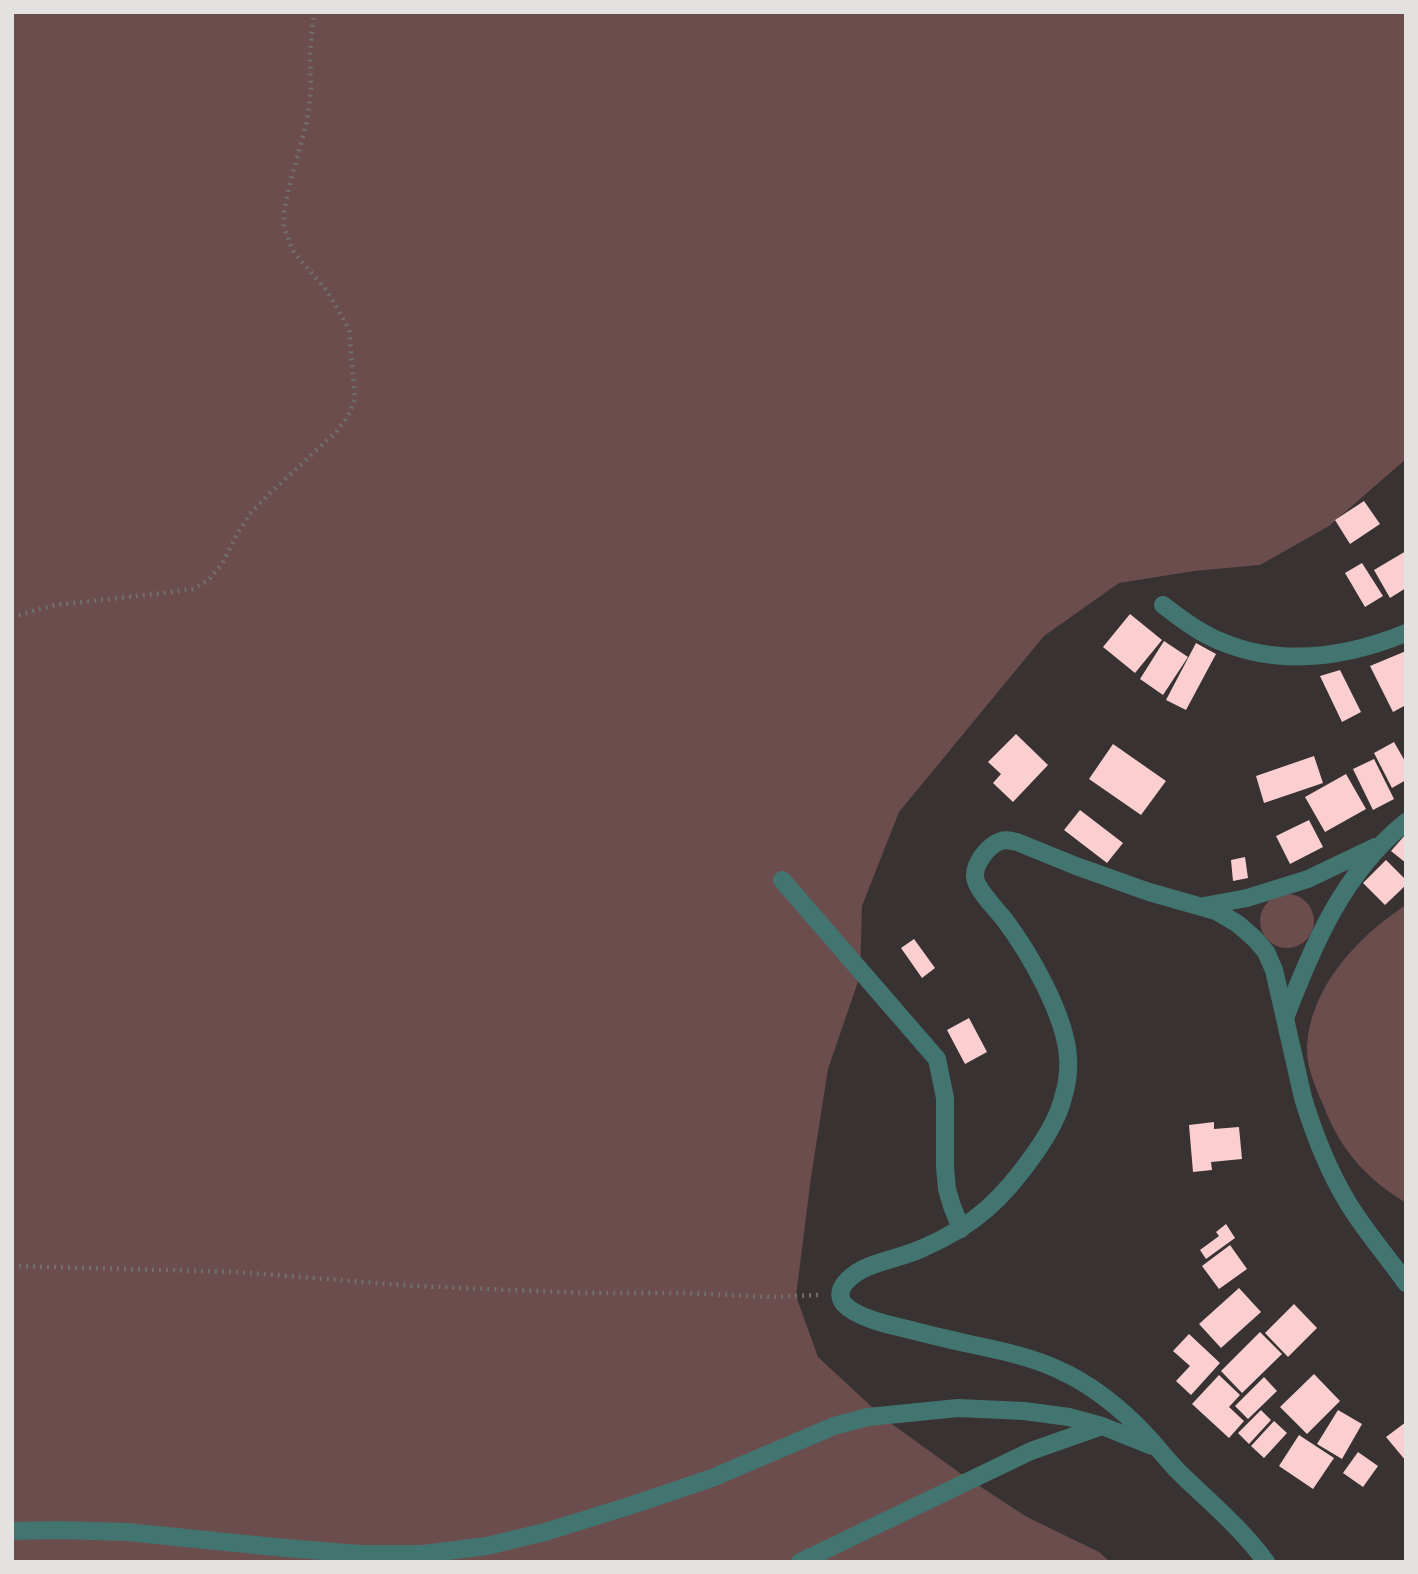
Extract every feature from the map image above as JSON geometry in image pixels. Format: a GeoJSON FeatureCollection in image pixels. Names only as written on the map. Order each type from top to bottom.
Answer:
{"type":"FeatureCollection","features":[{"type":"Feature","properties":{"kind":"street"},"geometry":{"type":"LineString","coordinates":[[1163,606],[1189,625],[1220,642],[1250,653],[1304,658],[1345,652],[1406,633]]}},
{"type":"Feature","properties":{"kind":"street"},"geometry":{"type":"LineString","coordinates":[[1285,1018],[1300,978],[1334,909],[1357,872],[1381,843],[1406,822]]}},
{"type":"Feature","properties":{"kind":"street"},"geometry":{"type":"LineString","coordinates":[[1266,1562],[1224,1512],[1181,1474],[1130,1419],[1090,1387],[1057,1368],[1006,1352],[873,1320],[854,1312],[841,1300],[840,1294],[846,1282],[864,1269],[921,1250],[961,1229],[995,1202],[1030,1161],[1053,1124],[1062,1101],[1067,1082],[1067,1051],[1055,1008],[1032,961],[1011,928],[977,885],[975,874],[980,861],[995,844],[1007,840],[1017,842],[1149,892],[1196,904],[1227,917],[1246,930],[1266,953],[1274,970],[1303,1098],[1322,1152],[1349,1204],[1406,1283]]}},
{"type":"Feature","properties":{"kind":"street"},"geometry":{"type":"LineString","coordinates":[[1196,904],[1247,898],[1308,879],[1381,843]]}},
{"type":"Feature","properties":{"kind":"street"},"geometry":{"type":"LineString","coordinates":[[782,880],[937,1059],[945,1098],[947,1189],[961,1229]]}},
{"type":"Feature","properties":{"kind":"street"},"geometry":{"type":"LineString","coordinates":[[12,1531],[127,1532],[285,1549],[360,1553],[422,1554],[487,1546],[545,1532],[712,1478],[834,1426],[868,1417],[958,1408],[1035,1412],[1069,1417],[1102,1426],[1157,1448]]}},
{"type":"Feature","properties":{"kind":"street"},"geometry":{"type":"LineString","coordinates":[[800,1562],[1031,1451],[1102,1426]]}},
{"type":"Feature","properties":{"kind":"path"},"geometry":{"type":"LineString","coordinates":[[12,617],[55,605],[192,589],[208,581],[222,564],[249,515],[336,432],[348,416],[355,399],[349,329],[327,291],[293,251],[284,227],[289,187],[307,122],[312,88],[310,53],[314,12]]}},
{"type":"Feature","properties":{"kind":"path"},"geometry":{"type":"LineString","coordinates":[[12,1266],[237,1272],[415,1286],[585,1293],[697,1293],[772,1297],[840,1294]]}},
{"type":"Feature","properties":{"kind":"shaded area"},"geometry":{"type":"Polygon","coordinates":[[[12,12],[1406,12],[1406,459],[1329,526],[1260,565],[1194,571],[1119,583],[1044,636],[899,812],[862,906],[860,976],[828,1069],[796,1296],[818,1357],[885,1419],[964,1476],[1027,1517],[1099,1552],[1110,1562],[12,1562],[12,12]]]}},
{"type":"Feature","properties":{"kind":"shaded area"},"geometry":{"type":"Polygon","coordinates":[[[1287,894],[1306,902],[1314,921],[1306,940],[1287,948],[1268,940],[1260,921],[1268,902],[1287,894]]]}},
{"type":"Feature","properties":{"kind":"shaded area"},"geometry":{"type":"Polygon","coordinates":[[[1406,905],[1406,1203],[1367,1173],[1338,1137],[1318,1094],[1307,1051],[1316,1007],[1338,967],[1370,933],[1406,905]]]}},
{"type":"Feature","properties":{"kind":"building"},"geometry":{"type":"Polygon","coordinates":[[[1364,501],[1380,524],[1350,544],[1335,520],[1364,501]]]}},
{"type":"Feature","properties":{"kind":"building"},"geometry":{"type":"Polygon","coordinates":[[[1406,551],[1406,588],[1390,598],[1374,570],[1406,551]]]}},
{"type":"Feature","properties":{"kind":"building"},"geometry":{"type":"Polygon","coordinates":[[[1362,563],[1383,596],[1365,607],[1345,573],[1362,563]]]}},
{"type":"Feature","properties":{"kind":"building"},"geometry":{"type":"Polygon","coordinates":[[[1130,614],[1162,640],[1135,673],[1103,647],[1130,614]]]}},
{"type":"Feature","properties":{"kind":"building"},"geometry":{"type":"Polygon","coordinates":[[[1164,641],[1188,657],[1163,695],[1140,679],[1164,641]]]}},
{"type":"Feature","properties":{"kind":"building"},"geometry":{"type":"Polygon","coordinates":[[[1196,643],[1216,654],[1186,710],[1166,700],[1196,643]]]}},
{"type":"Feature","properties":{"kind":"building"},"geometry":{"type":"Polygon","coordinates":[[[1406,651],[1406,705],[1393,712],[1370,666],[1406,651]]]}},
{"type":"Feature","properties":{"kind":"building"},"geometry":{"type":"Polygon","coordinates":[[[1340,670],[1361,712],[1342,722],[1320,676],[1340,670]]]}},
{"type":"Feature","properties":{"kind":"building"},"geometry":{"type":"Polygon","coordinates":[[[1016,734],[1048,765],[1013,802],[993,783],[1001,774],[988,762],[1016,734]]]}},
{"type":"Feature","properties":{"kind":"building"},"geometry":{"type":"Polygon","coordinates":[[[1394,742],[1406,763],[1406,780],[1392,788],[1374,753],[1394,742]]]}},
{"type":"Feature","properties":{"kind":"building"},"geometry":{"type":"Polygon","coordinates":[[[1113,744],[1166,781],[1141,815],[1089,779],[1113,744]]]}},
{"type":"Feature","properties":{"kind":"building"},"geometry":{"type":"Polygon","coordinates":[[[1314,756],[1323,783],[1264,803],[1256,776],[1314,756]]]}},
{"type":"Feature","properties":{"kind":"building"},"geometry":{"type":"Polygon","coordinates":[[[1374,759],[1394,799],[1373,810],[1353,769],[1374,759]]]}},
{"type":"Feature","properties":{"kind":"building"},"geometry":{"type":"Polygon","coordinates":[[[1346,774],[1366,809],[1325,832],[1305,797],[1346,774]]]}},
{"type":"Feature","properties":{"kind":"building"},"geometry":{"type":"Polygon","coordinates":[[[1080,810],[1123,843],[1107,863],[1064,830],[1080,810]]]}},
{"type":"Feature","properties":{"kind":"building"},"geometry":{"type":"Polygon","coordinates":[[[1309,820],[1323,847],[1290,864],[1276,836],[1309,820]]]}},
{"type":"Feature","properties":{"kind":"building"},"geometry":{"type":"Polygon","coordinates":[[[1406,834],[1406,863],[1391,851],[1406,834]]]}},
{"type":"Feature","properties":{"kind":"building"},"geometry":{"type":"Polygon","coordinates":[[[1245,857],[1248,878],[1233,881],[1231,860],[1245,857]]]}},
{"type":"Feature","properties":{"kind":"building"},"geometry":{"type":"Polygon","coordinates":[[[1386,860],[1406,880],[1406,885],[1385,905],[1363,883],[1386,860]]]}},
{"type":"Feature","properties":{"kind":"building"},"geometry":{"type":"Polygon","coordinates":[[[914,939],[935,968],[922,978],[901,948],[914,939]]]}},
{"type":"Feature","properties":{"kind":"building"},"geometry":{"type":"Polygon","coordinates":[[[969,1018],[987,1052],[965,1064],[947,1030],[969,1018]]]}},
{"type":"Feature","properties":{"kind":"building"},"geometry":{"type":"Polygon","coordinates":[[[1214,1122],[1214,1129],[1239,1127],[1242,1159],[1211,1162],[1212,1170],[1193,1172],[1189,1125],[1214,1122]]]}},
{"type":"Feature","properties":{"kind":"building"},"geometry":{"type":"Polygon","coordinates":[[[1226,1224],[1235,1238],[1206,1259],[1200,1250],[1219,1236],[1216,1232],[1226,1224]]]}},
{"type":"Feature","properties":{"kind":"building"},"geometry":{"type":"Polygon","coordinates":[[[1230,1245],[1247,1269],[1219,1289],[1202,1266],[1230,1245]]]}},
{"type":"Feature","properties":{"kind":"building"},"geometry":{"type":"Polygon","coordinates":[[[1239,1288],[1261,1312],[1221,1348],[1199,1324],[1239,1288]]]}},
{"type":"Feature","properties":{"kind":"building"},"geometry":{"type":"Polygon","coordinates":[[[1294,1304],[1317,1328],[1288,1357],[1265,1333],[1294,1304]]]}},
{"type":"Feature","properties":{"kind":"building"},"geometry":{"type":"Polygon","coordinates":[[[1260,1332],[1282,1354],[1242,1393],[1221,1371],[1260,1332]]]}},
{"type":"Feature","properties":{"kind":"building"},"geometry":{"type":"Polygon","coordinates":[[[1189,1334],[1220,1363],[1191,1395],[1176,1381],[1190,1366],[1173,1351],[1189,1334]]]}},
{"type":"Feature","properties":{"kind":"building"},"geometry":{"type":"Polygon","coordinates":[[[1314,1374],[1340,1401],[1307,1434],[1280,1407],[1314,1374]]]}},
{"type":"Feature","properties":{"kind":"building"},"geometry":{"type":"Polygon","coordinates":[[[1219,1375],[1240,1395],[1229,1407],[1244,1421],[1229,1438],[1192,1404],[1219,1375]]]}},
{"type":"Feature","properties":{"kind":"building"},"geometry":{"type":"Polygon","coordinates":[[[1264,1377],[1277,1391],[1248,1419],[1235,1406],[1264,1377]]]}},
{"type":"Feature","properties":{"kind":"building"},"geometry":{"type":"Polygon","coordinates":[[[1261,1410],[1271,1420],[1249,1444],[1238,1433],[1261,1410]]]}},
{"type":"Feature","properties":{"kind":"building"},"geometry":{"type":"Polygon","coordinates":[[[1338,1410],[1362,1424],[1342,1459],[1317,1444],[1338,1410]]]}},
{"type":"Feature","properties":{"kind":"building"},"geometry":{"type":"Polygon","coordinates":[[[1274,1421],[1287,1433],[1264,1458],[1251,1446],[1274,1421]]]}},
{"type":"Feature","properties":{"kind":"building"},"geometry":{"type":"Polygon","coordinates":[[[1406,1422],[1406,1461],[1386,1437],[1406,1422]]]}},
{"type":"Feature","properties":{"kind":"building"},"geometry":{"type":"Polygon","coordinates":[[[1299,1435],[1334,1458],[1313,1489],[1279,1466],[1299,1435]]]}},
{"type":"Feature","properties":{"kind":"building"},"geometry":{"type":"Polygon","coordinates":[[[1358,1452],[1378,1466],[1363,1487],[1343,1473],[1358,1452]]]}}]}
